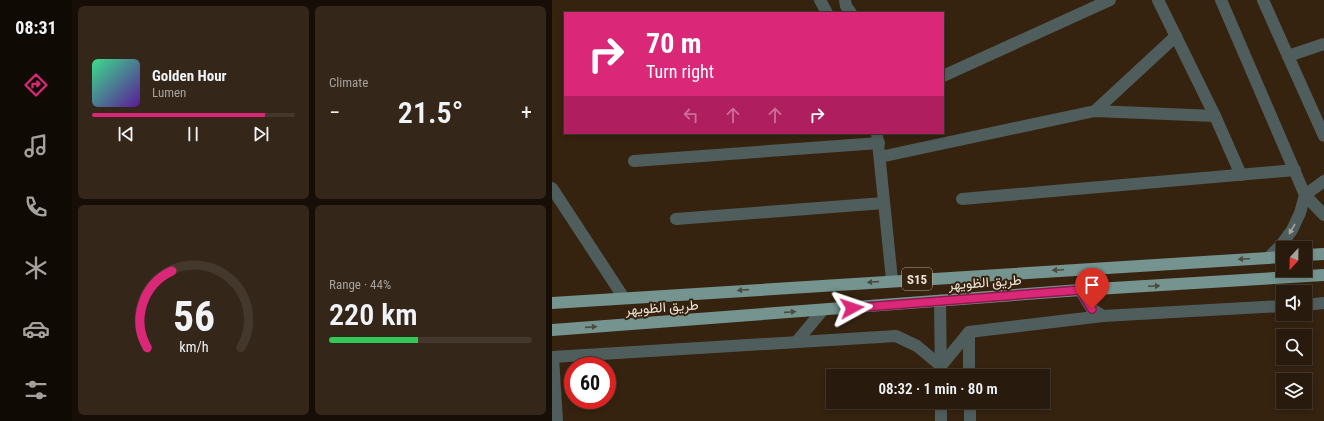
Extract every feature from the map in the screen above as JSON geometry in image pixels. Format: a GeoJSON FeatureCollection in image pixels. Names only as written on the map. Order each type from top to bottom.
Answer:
{"type":"FeatureCollection","features":[{"type":"Feature","properties":{"kind":"main road"},"geometry":{"type":"LineString","coordinates":[[1312,255],[1324,254]]}},
{"type":"Feature","properties":{"kind":"main road","name":"طريق الظويهر"},"geometry":{"type":"LineString","coordinates":[[552,303],[892,280],[1276,257]]}},
{"type":"Feature","properties":{"kind":"main road","name":"طريق الظويهر"},"geometry":{"type":"LineString","coordinates":[[552,330],[1080,290],[1324,275]]}},
{"type":"Feature","properties":{"kind":"street"},"geometry":{"type":"LineString","coordinates":[[820,0],[826,12]]}},
{"type":"Feature","properties":{"kind":"street"},"geometry":{"type":"LineString","coordinates":[[845,0],[846,6],[850,12]]}},
{"type":"Feature","properties":{"kind":"street"},"geometry":{"type":"LineString","coordinates":[[944,76],[1110,0]]}},
{"type":"Feature","properties":{"kind":"street"},"geometry":{"type":"LineString","coordinates":[[1158,0],[1215,116],[1241,175]]}},
{"type":"Feature","properties":{"kind":"street"},"geometry":{"type":"LineString","coordinates":[[1221,0],[1305,195],[1324,215]]}},
{"type":"Feature","properties":{"kind":"street"},"geometry":{"type":"LineString","coordinates":[[1263,0],[1324,136]]}},
{"type":"Feature","properties":{"kind":"street"},"geometry":{"type":"LineString","coordinates":[[1094,111],[1176,36]]}},
{"type":"Feature","properties":{"kind":"street"},"geometry":{"type":"LineString","coordinates":[[1288,56],[1324,44]]}},
{"type":"Feature","properties":{"kind":"street"},"geometry":{"type":"LineString","coordinates":[[880,157],[1094,111],[1215,116]]}},
{"type":"Feature","properties":{"kind":"street"},"geometry":{"type":"LineString","coordinates":[[634,161],[878,138],[892,280]]}},
{"type":"Feature","properties":{"kind":"street"},"geometry":{"type":"LineString","coordinates":[[962,199],[1295,170]]}},
{"type":"Feature","properties":{"kind":"street"},"geometry":{"type":"LineString","coordinates":[[1268,258],[1281,245],[1292,230],[1300,213],[1305,195],[1324,181]]}},
{"type":"Feature","properties":{"kind":"street"},"geometry":{"type":"LineString","coordinates":[[552,188],[624,298]]}},
{"type":"Feature","properties":{"kind":"street"},"geometry":{"type":"LineString","coordinates":[[676,219],[884,203]]}},
{"type":"Feature","properties":{"kind":"street"},"geometry":{"type":"LineString","coordinates":[[1080,290],[1092,309],[1103,316]]}},
{"type":"Feature","properties":{"kind":"street"},"geometry":{"type":"LineString","coordinates":[[940,301],[941,369]]}},
{"type":"Feature","properties":{"kind":"street"},"geometry":{"type":"LineString","coordinates":[[1312,304],[1324,303]]}},
{"type":"Feature","properties":{"kind":"street"},"geometry":{"type":"LineString","coordinates":[[942,369],[969,332],[1103,316],[1276,306]]}},
{"type":"Feature","properties":{"kind":"street"},"geometry":{"type":"LineString","coordinates":[[797,341],[823,310]]}},
{"type":"Feature","properties":{"kind":"street"},"geometry":{"type":"LineString","coordinates":[[969,332],[969,369]]}},
{"type":"Feature","properties":{"kind":"street"},"geometry":{"type":"LineString","coordinates":[[557,421],[553,357],[896,336],[917,346],[939,369]]}},
{"type":"Feature","properties":{"kind":"street"},"geometry":{"type":"LineString","coordinates":[[941,409],[941,421]]}},
{"type":"Feature","properties":{"kind":"street"},"geometry":{"type":"LineString","coordinates":[[970,409],[970,421]]}},
{"type":"Feature","properties":{"kind":"route"},"geometry":{"type":"LineString","coordinates":[[852,308],[1080,290],[1092,309]]}}]}
